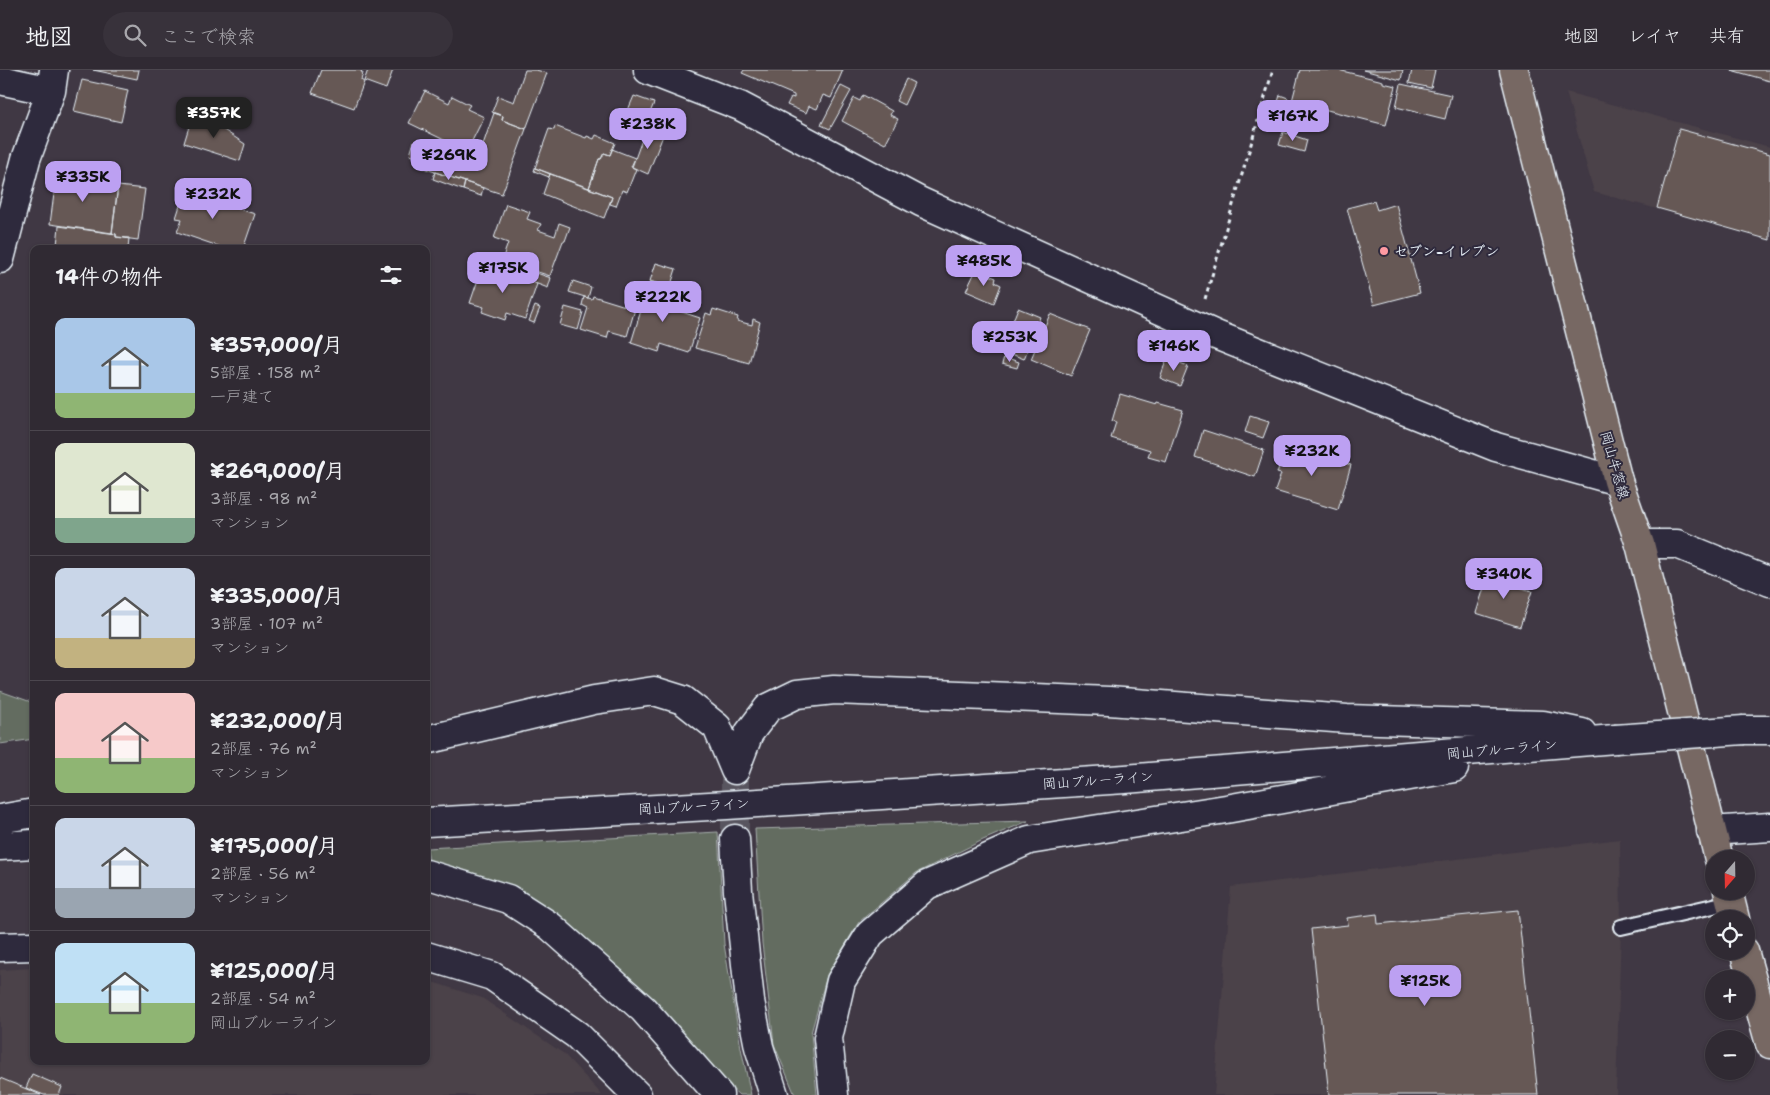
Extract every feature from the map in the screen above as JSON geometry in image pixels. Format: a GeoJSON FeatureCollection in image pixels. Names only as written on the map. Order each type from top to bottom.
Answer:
{"type":"FeatureCollection","features":[{"type":"Feature","properties":{"kind":"main road"},"geometry":{"type":"LineString","coordinates":[[648,70],[740,106],[921,202],[1197,326],[1496,447],[1618,481]]}},
{"type":"Feature","properties":{"kind":"main road","name":"岡山牛窓線"},"geometry":{"type":"LineString","coordinates":[[1514,70],[1618,481],[1640,544],[1716,850]]}},
{"type":"Feature","properties":{"kind":"main road"},"geometry":{"type":"LineString","coordinates":[[0,80],[53,80],[26,158],[0,259]]}},
{"type":"Feature","properties":{"kind":"main road"},"geometry":{"type":"LineString","coordinates":[[1640,544],[1677,544],[1770,582]]}},
{"type":"Feature","properties":{"kind":"main road"},"geometry":{"type":"LineString","coordinates":[[430,739],[594,700],[654,692],[683,700],[717,727],[735,770],[749,733],[768,708],[797,694],[834,690],[1109,701],[1347,719],[1543,725],[1615,739]]}},
{"type":"Feature","properties":{"kind":"main road","name":"岡山ブルーライン"},"geometry":{"type":"LineString","coordinates":[[430,822],[727,805],[1125,779],[1615,739],[1757,730]]}},
{"type":"Feature","properties":{"kind":"main road"},"geometry":{"type":"LineString","coordinates":[[834,1095],[828,1038],[841,981],[870,934],[927,885],[1029,840],[1226,809],[1615,739]]}},
{"type":"Feature","properties":{"kind":"main road"},"geometry":{"type":"LineString","coordinates":[[0,819],[30,814]]}},
{"type":"Feature","properties":{"kind":"main road"},"geometry":{"type":"LineString","coordinates":[[1711,831],[1770,827]]}},
{"type":"Feature","properties":{"kind":"main road"},"geometry":{"type":"LineString","coordinates":[[735,839],[738,891],[750,1001],[759,1047],[774,1095]]}},
{"type":"Feature","properties":{"kind":"main road"},"geometry":{"type":"LineString","coordinates":[[0,846],[30,844]]}},
{"type":"Feature","properties":{"kind":"main road"},"geometry":{"type":"LineString","coordinates":[[430,875],[508,899],[550,926],[643,1009],[719,1095]]}},
{"type":"Feature","properties":{"kind":"main road"},"geometry":{"type":"LineString","coordinates":[[0,947],[30,946]]}},
{"type":"Feature","properties":{"kind":"main road"},"geometry":{"type":"LineString","coordinates":[[430,957],[492,976],[577,1035],[637,1095]]}},
{"type":"Feature","properties":{"kind":"main road"},"geometry":{"type":"LineString","coordinates":[[1747,960],[1770,1044]]}},
{"type":"Feature","properties":{"kind":"lane"},"geometry":{"type":"LineString","coordinates":[[1621,927],[1731,904]]}},
{"type":"Feature","properties":{"kind":"path"},"geometry":{"type":"LineString","coordinates":[[1197,326],[1273,70]]}},
{"type":"Feature","properties":{"kind":"shaded area"},"geometry":{"type":"Polygon","coordinates":[[[1566,92],[1770,147],[1770,239],[1594,192],[1566,92]]]}},
{"type":"Feature","properties":{"kind":"shaded area"},"geometry":{"type":"Polygon","coordinates":[[[1620,839],[1621,927],[1616,1095],[1214,1095],[1231,887],[1620,839]]]}},
{"type":"Feature","properties":{"kind":"shaded area"},"geometry":{"type":"Polygon","coordinates":[[[30,968],[30,1065],[430,1065],[430,981],[482,998],[564,1054],[602,1095],[0,1095],[0,970],[30,968]]]}},
{"type":"Feature","properties":{"kind":"green space"},"geometry":{"type":"Polygon","coordinates":[[[0,691],[30,702],[30,740],[0,744],[0,691]]]}},
{"type":"Feature","properties":{"kind":"green space"},"geometry":{"type":"Polygon","coordinates":[[[1028,821],[983,840],[916,873],[859,922],[827,975],[811,1033],[817,1095],[795,1095],[774,1044],[762,943],[755,829],[1028,821]]]}},
{"type":"Feature","properties":{"kind":"green space"},"geometry":{"type":"Polygon","coordinates":[[[718,832],[724,944],[741,1048],[751,1095],[739,1095],[722,1080],[653,1002],[601,953],[555,914],[502,884],[430,860],[430,848],[718,832]]]}},
{"type":"Feature","properties":{"kind":"building"},"geometry":{"type":"Polygon","coordinates":[[[93,70],[139,70],[137,79],[93,70]]]}},
{"type":"Feature","properties":{"kind":"building"},"geometry":{"type":"Polygon","coordinates":[[[321,70],[362,70],[361,80],[364,82],[354,108],[312,93],[321,70]]]}},
{"type":"Feature","properties":{"kind":"building"},"geometry":{"type":"Polygon","coordinates":[[[368,70],[393,70],[386,89],[364,81],[368,70]]]}},
{"type":"Feature","properties":{"kind":"building"},"geometry":{"type":"Polygon","coordinates":[[[525,70],[547,73],[526,129],[502,120],[503,116],[492,112],[498,96],[514,102],[525,70]]]}},
{"type":"Feature","properties":{"kind":"building"},"geometry":{"type":"Polygon","coordinates":[[[744,70],[843,70],[831,98],[823,95],[817,109],[809,106],[806,113],[787,105],[791,97],[794,98],[794,95],[742,73],[744,70]]]}},
{"type":"Feature","properties":{"kind":"building"},"geometry":{"type":"Polygon","coordinates":[[[1300,70],[1338,70],[1396,86],[1386,125],[1292,101],[1300,70]]]}},
{"type":"Feature","properties":{"kind":"building"},"geometry":{"type":"Polygon","coordinates":[[[1363,70],[1403,70],[1401,80],[1363,70]]]}},
{"type":"Feature","properties":{"kind":"building"},"geometry":{"type":"Polygon","coordinates":[[[1412,70],[1435,70],[1431,88],[1409,83],[1412,70]]]}},
{"type":"Feature","properties":{"kind":"building"},"geometry":{"type":"Polygon","coordinates":[[[1731,70],[1770,70],[1770,81],[1731,70]]]}},
{"type":"Feature","properties":{"kind":"building"},"geometry":{"type":"Polygon","coordinates":[[[906,79],[914,83],[904,105],[896,101],[906,79]]]}},
{"type":"Feature","properties":{"kind":"building"},"geometry":{"type":"Polygon","coordinates":[[[82,80],[128,90],[121,122],[74,111],[82,80]]]}},
{"type":"Feature","properties":{"kind":"building"},"geometry":{"type":"Polygon","coordinates":[[[1401,84],[1451,95],[1445,119],[1396,107],[1401,84]]]}},
{"type":"Feature","properties":{"kind":"building"},"geometry":{"type":"Polygon","coordinates":[[[841,86],[851,91],[830,129],[821,125],[841,86]]]}},
{"type":"Feature","properties":{"kind":"building"},"geometry":{"type":"Polygon","coordinates":[[[425,91],[449,103],[452,96],[470,105],[467,109],[484,117],[467,151],[409,123],[425,91]]]}},
{"type":"Feature","properties":{"kind":"building"},"geometry":{"type":"Polygon","coordinates":[[[863,95],[892,111],[890,115],[898,119],[885,144],[842,121],[854,98],[860,101],[863,95]]]}},
{"type":"Feature","properties":{"kind":"building"},"geometry":{"type":"Polygon","coordinates":[[[1280,95],[1288,98],[1284,112],[1276,109],[1280,95]]]}},
{"type":"Feature","properties":{"kind":"building"},"geometry":{"type":"Polygon","coordinates":[[[634,96],[654,103],[645,125],[625,117],[634,96]]]}},
{"type":"Feature","properties":{"kind":"building"},"geometry":{"type":"Polygon","coordinates":[[[494,113],[503,116],[502,120],[526,129],[502,194],[417,166],[420,158],[410,155],[414,141],[426,145],[428,142],[478,159],[494,113]]]}},
{"type":"Feature","properties":{"kind":"building"},"geometry":{"type":"Polygon","coordinates":[[[192,117],[210,121],[245,144],[240,161],[184,143],[192,117]]]}},
{"type":"Feature","properties":{"kind":"building"},"geometry":{"type":"Polygon","coordinates":[[[555,126],[586,138],[587,136],[594,139],[596,135],[615,143],[610,155],[604,153],[601,159],[599,159],[589,188],[535,168],[549,129],[554,130],[555,126]]]}},
{"type":"Feature","properties":{"kind":"building"},"geometry":{"type":"Polygon","coordinates":[[[647,126],[664,133],[648,174],[632,167],[647,126]]]}},
{"type":"Feature","properties":{"kind":"building"},"geometry":{"type":"Polygon","coordinates":[[[1679,129],[1770,154],[1770,240],[1657,208],[1679,129]]]}},
{"type":"Feature","properties":{"kind":"building"},"geometry":{"type":"Polygon","coordinates":[[[1283,132],[1307,140],[1304,152],[1279,145],[1283,132]]]}},
{"type":"Feature","properties":{"kind":"building"},"geometry":{"type":"Polygon","coordinates":[[[612,149],[635,158],[631,167],[636,169],[627,192],[622,190],[616,206],[610,204],[612,197],[589,188],[599,159],[601,159],[604,153],[610,155],[612,149]]]}},
{"type":"Feature","properties":{"kind":"building"},"geometry":{"type":"Polygon","coordinates":[[[535,168],[550,174],[549,177],[534,171],[535,168]]]}},
{"type":"Feature","properties":{"kind":"building"},"geometry":{"type":"Polygon","coordinates":[[[57,171],[88,175],[87,181],[118,186],[112,233],[50,224],[57,171]]]}},
{"type":"Feature","properties":{"kind":"building"},"geometry":{"type":"Polygon","coordinates":[[[435,172],[465,182],[463,190],[433,179],[435,172]]]}},
{"type":"Feature","properties":{"kind":"building"},"geometry":{"type":"Polygon","coordinates":[[[550,174],[612,197],[604,218],[543,194],[550,174]]]}},
{"type":"Feature","properties":{"kind":"building"},"geometry":{"type":"Polygon","coordinates":[[[465,182],[483,188],[481,196],[463,190],[465,182]]]}},
{"type":"Feature","properties":{"kind":"building"},"geometry":{"type":"Polygon","coordinates":[[[118,186],[145,189],[138,240],[116,237],[116,234],[112,233],[118,186]]]}},
{"type":"Feature","properties":{"kind":"building"},"geometry":{"type":"Polygon","coordinates":[[[186,187],[225,199],[223,204],[255,214],[244,245],[215,245],[177,232],[182,219],[176,218],[186,187]]]}},
{"type":"Feature","properties":{"kind":"building","name":"セブン-イレブン"},"geometry":{"type":"Polygon","coordinates":[[[1374,201],[1377,210],[1396,204],[1420,293],[1374,305],[1347,208],[1374,201]]]}},
{"type":"Feature","properties":{"kind":"building"},"geometry":{"type":"Polygon","coordinates":[[[506,204],[530,212],[527,219],[541,224],[538,230],[555,236],[559,223],[570,227],[550,276],[502,260],[508,243],[494,238],[506,204]]]}},
{"type":"Feature","properties":{"kind":"building"},"geometry":{"type":"Polygon","coordinates":[[[59,226],[116,234],[116,237],[129,238],[128,245],[57,245],[59,226]]]}},
{"type":"Feature","properties":{"kind":"building"},"geometry":{"type":"Polygon","coordinates":[[[656,263],[676,269],[670,288],[650,281],[656,263]]]}},
{"type":"Feature","properties":{"kind":"building"},"geometry":{"type":"Polygon","coordinates":[[[483,265],[537,284],[525,319],[507,313],[505,320],[482,312],[484,307],[470,303],[483,265]]]}},
{"type":"Feature","properties":{"kind":"building"},"geometry":{"type":"Polygon","coordinates":[[[519,267],[551,278],[548,288],[516,276],[519,267]]]}},
{"type":"Feature","properties":{"kind":"building"},"geometry":{"type":"Polygon","coordinates":[[[976,270],[996,278],[995,282],[1001,285],[994,303],[966,291],[976,270]]]}},
{"type":"Feature","properties":{"kind":"building"},"geometry":{"type":"Polygon","coordinates":[[[573,281],[591,287],[588,298],[569,292],[573,281]]]}},
{"type":"Feature","properties":{"kind":"building"},"geometry":{"type":"Polygon","coordinates":[[[650,281],[670,288],[664,306],[700,318],[689,353],[661,344],[659,352],[631,343],[650,281]]]}},
{"type":"Feature","properties":{"kind":"building"},"geometry":{"type":"Polygon","coordinates":[[[593,296],[635,309],[627,336],[609,331],[607,338],[581,330],[588,308],[582,305],[584,297],[592,299],[593,296]]]}},
{"type":"Feature","properties":{"kind":"building"},"geometry":{"type":"Polygon","coordinates":[[[535,306],[540,308],[534,323],[529,321],[535,306]]]}},
{"type":"Feature","properties":{"kind":"building"},"geometry":{"type":"Polygon","coordinates":[[[565,307],[583,312],[578,330],[560,325],[565,307]]]}},
{"type":"Feature","properties":{"kind":"building"},"geometry":{"type":"Polygon","coordinates":[[[1018,308],[1040,317],[1024,359],[1001,350],[1018,308]]]}},
{"type":"Feature","properties":{"kind":"building"},"geometry":{"type":"Polygon","coordinates":[[[713,309],[738,317],[737,321],[752,325],[753,319],[760,322],[749,363],[695,348],[706,313],[711,315],[713,309]]]}},
{"type":"Feature","properties":{"kind":"building"},"geometry":{"type":"Polygon","coordinates":[[[1050,314],[1090,330],[1071,376],[1031,359],[1050,314]]]}},
{"type":"Feature","properties":{"kind":"building"},"geometry":{"type":"Polygon","coordinates":[[[1004,357],[1019,362],[1017,368],[1002,364],[1004,357]]]}},
{"type":"Feature","properties":{"kind":"building"},"geometry":{"type":"Polygon","coordinates":[[[1167,358],[1188,366],[1180,386],[1160,378],[1167,358]]]}},
{"type":"Feature","properties":{"kind":"building"},"geometry":{"type":"Polygon","coordinates":[[[1120,394],[1157,405],[1158,403],[1183,410],[1166,462],[1148,457],[1150,450],[1111,438],[1116,422],[1112,421],[1120,394]]]}},
{"type":"Feature","properties":{"kind":"building"},"geometry":{"type":"Polygon","coordinates":[[[1250,416],[1269,422],[1263,438],[1245,432],[1250,416]]]}},
{"type":"Feature","properties":{"kind":"building"},"geometry":{"type":"Polygon","coordinates":[[[1203,430],[1264,450],[1255,477],[1195,457],[1203,430]]]}},
{"type":"Feature","properties":{"kind":"building"},"geometry":{"type":"Polygon","coordinates":[[[1286,445],[1351,465],[1338,510],[1275,491],[1281,474],[1277,473],[1286,445]]]}},
{"type":"Feature","properties":{"kind":"building"},"geometry":{"type":"Polygon","coordinates":[[[1500,574],[1517,579],[1515,586],[1532,591],[1520,627],[1476,613],[1488,575],[1498,579],[1500,574]]]}},
{"type":"Feature","properties":{"kind":"building"},"geometry":{"type":"Polygon","coordinates":[[[1518,910],[1538,1095],[1329,1095],[1311,929],[1348,925],[1347,918],[1377,914],[1378,924],[1518,910]]]}},
{"type":"Feature","properties":{"kind":"building"},"geometry":{"type":"Polygon","coordinates":[[[32,1074],[62,1087],[59,1095],[44,1095],[26,1088],[32,1074]]]}},
{"type":"Feature","properties":{"kind":"building"},"geometry":{"type":"Polygon","coordinates":[[[0,1078],[41,1095],[0,1095],[0,1078]]]}},
{"type":"Feature","properties":{"kind":"tunnel"},"geometry":{"type":"LineString","coordinates":[[735,770],[735,839]]}},
{"type":"Feature","properties":{"kind":"place","name":"セブン-イレブン"},"geometry":{"type":"Point","coordinates":[1384,251]}}]}
